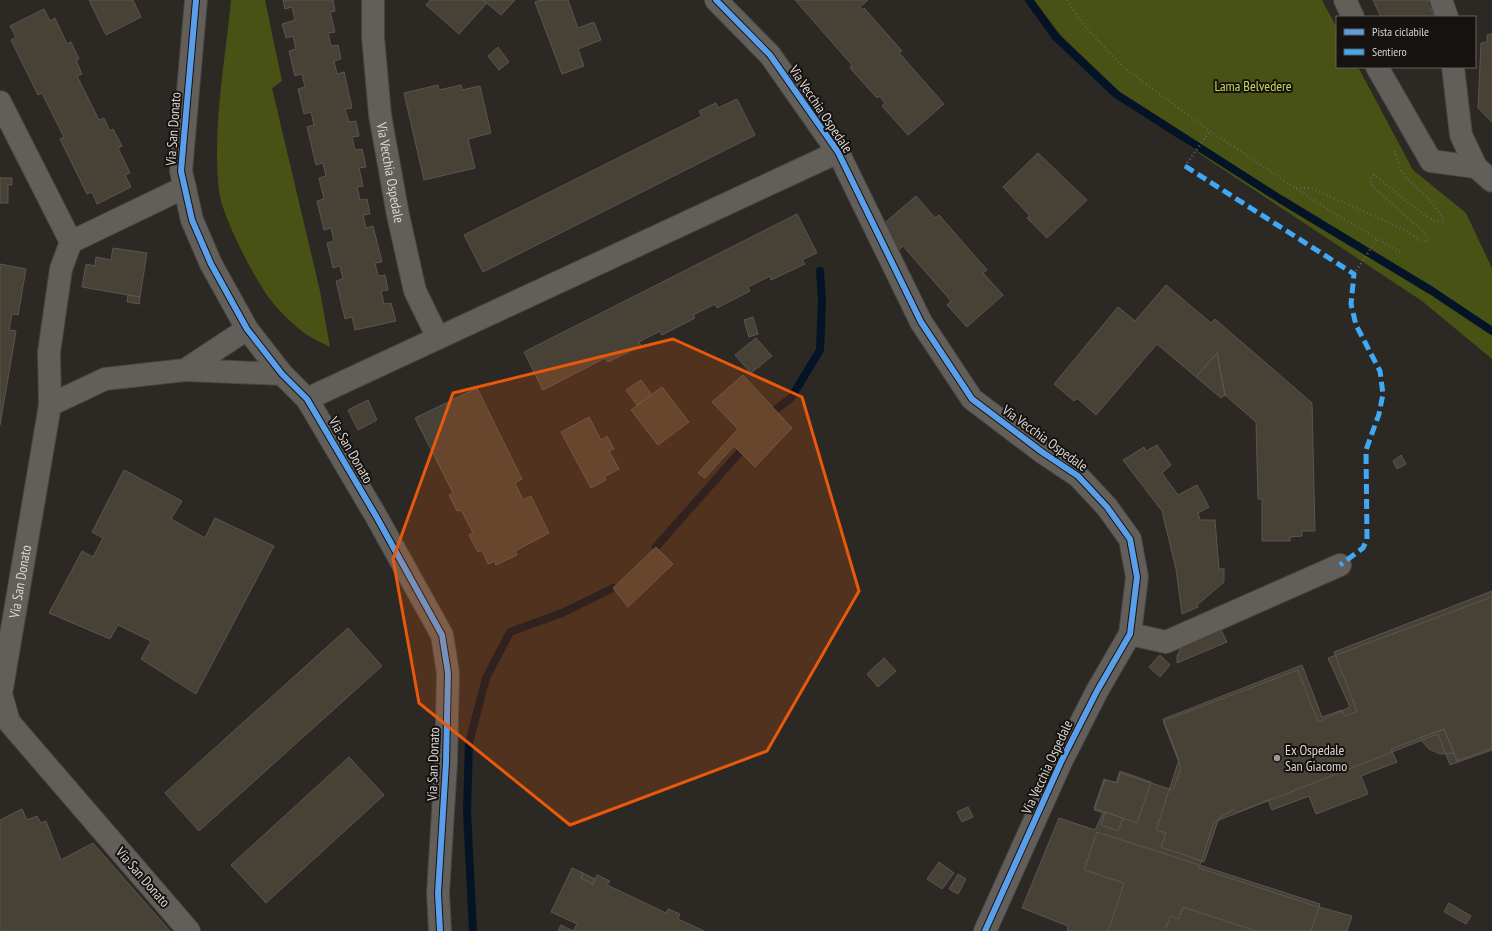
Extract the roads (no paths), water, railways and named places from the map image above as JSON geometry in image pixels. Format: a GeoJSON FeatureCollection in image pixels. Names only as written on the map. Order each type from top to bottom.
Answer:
{"type":"FeatureCollection","features":[{"type":"Feature","properties":{"kind":"street","name":"Via San Donato"},"geometry":{"type":"LineString","coordinates":[[196,0],[181,171],[192,220],[206,251],[248,330],[282,374],[307,399],[376,516],[442,635],[448,673],[446,763],[438,893],[440,931]]}},
{"type":"Feature","properties":{"kind":"street","name":"Via Vecchia Ospedale"},"geometry":{"type":"LineString","coordinates":[[374,0],[373,37],[380,115],[398,215],[415,290],[438,338]]}},
{"type":"Feature","properties":{"kind":"street","name":"Via Vecchia Ospedale"},"geometry":{"type":"LineString","coordinates":[[716,0],[770,55],[838,152],[921,322],[972,399],[1042,452],[1078,476],[1107,507],[1130,539],[1138,577],[1130,634],[1097,691],[1060,762],[985,931]]}},
{"type":"Feature","properties":{"kind":"street"},"geometry":{"type":"LineString","coordinates":[[1345,0],[1353,16]]}},
{"type":"Feature","properties":{"kind":"street"},"geometry":{"type":"LineString","coordinates":[[1441,0],[1447,16]]}},
{"type":"Feature","properties":{"kind":"street"},"geometry":{"type":"LineString","coordinates":[[1378,68],[1432,161],[1476,167]]}},
{"type":"Feature","properties":{"kind":"street"},"geometry":{"type":"LineString","coordinates":[[1453,68],[1461,135],[1476,167],[1492,181]]}},
{"type":"Feature","properties":{"kind":"street"},"geometry":{"type":"LineString","coordinates":[[0,102],[71,242],[185,187]]}},
{"type":"Feature","properties":{"kind":"street"},"geometry":{"type":"LineString","coordinates":[[307,399],[838,152]]}},
{"type":"Feature","properties":{"kind":"street","name":"Via San Donato"},"geometry":{"type":"LineString","coordinates":[[71,242],[61,269],[49,352],[50,405],[1,694],[4,723],[189,931]]}},
{"type":"Feature","properties":{"kind":"street"},"geometry":{"type":"LineString","coordinates":[[185,370],[248,330]]}},
{"type":"Feature","properties":{"kind":"street"},"geometry":{"type":"LineString","coordinates":[[50,405],[105,379],[185,370],[282,374]]}},
{"type":"Feature","properties":{"kind":"street"},"geometry":{"type":"LineString","coordinates":[[1130,634],[1166,642],[1340,565]]}},
{"type":"Feature","properties":{"kind":"waterway"},"geometry":{"type":"LineString","coordinates":[[1029,0],[1055,36],[1116,94],[1280,199],[1432,291],[1492,331]]}},
{"type":"Feature","properties":{"kind":"waterway"},"geometry":{"type":"LineString","coordinates":[[775,410],[791,398],[820,350],[822,300],[820,271]]}},
{"type":"Feature","properties":{"kind":"waterway"},"geometry":{"type":"LineString","coordinates":[[656,547],[740,452]]}},
{"type":"Feature","properties":{"kind":"waterway"},"geometry":{"type":"LineString","coordinates":[[473,931],[467,812],[469,743],[486,678],[510,632],[562,613],[613,588]]}},
{"type":"Feature","properties":{"kind":"place","name":"Ex Ospedale San Giacomo"},"geometry":{"type":"Point","coordinates":[1277,758]}},
{"type":"Feature","properties":{"kind":"park label","name":"Lama Belvedere"},"geometry":{"type":"Point","coordinates":[1253,86]}}]}
